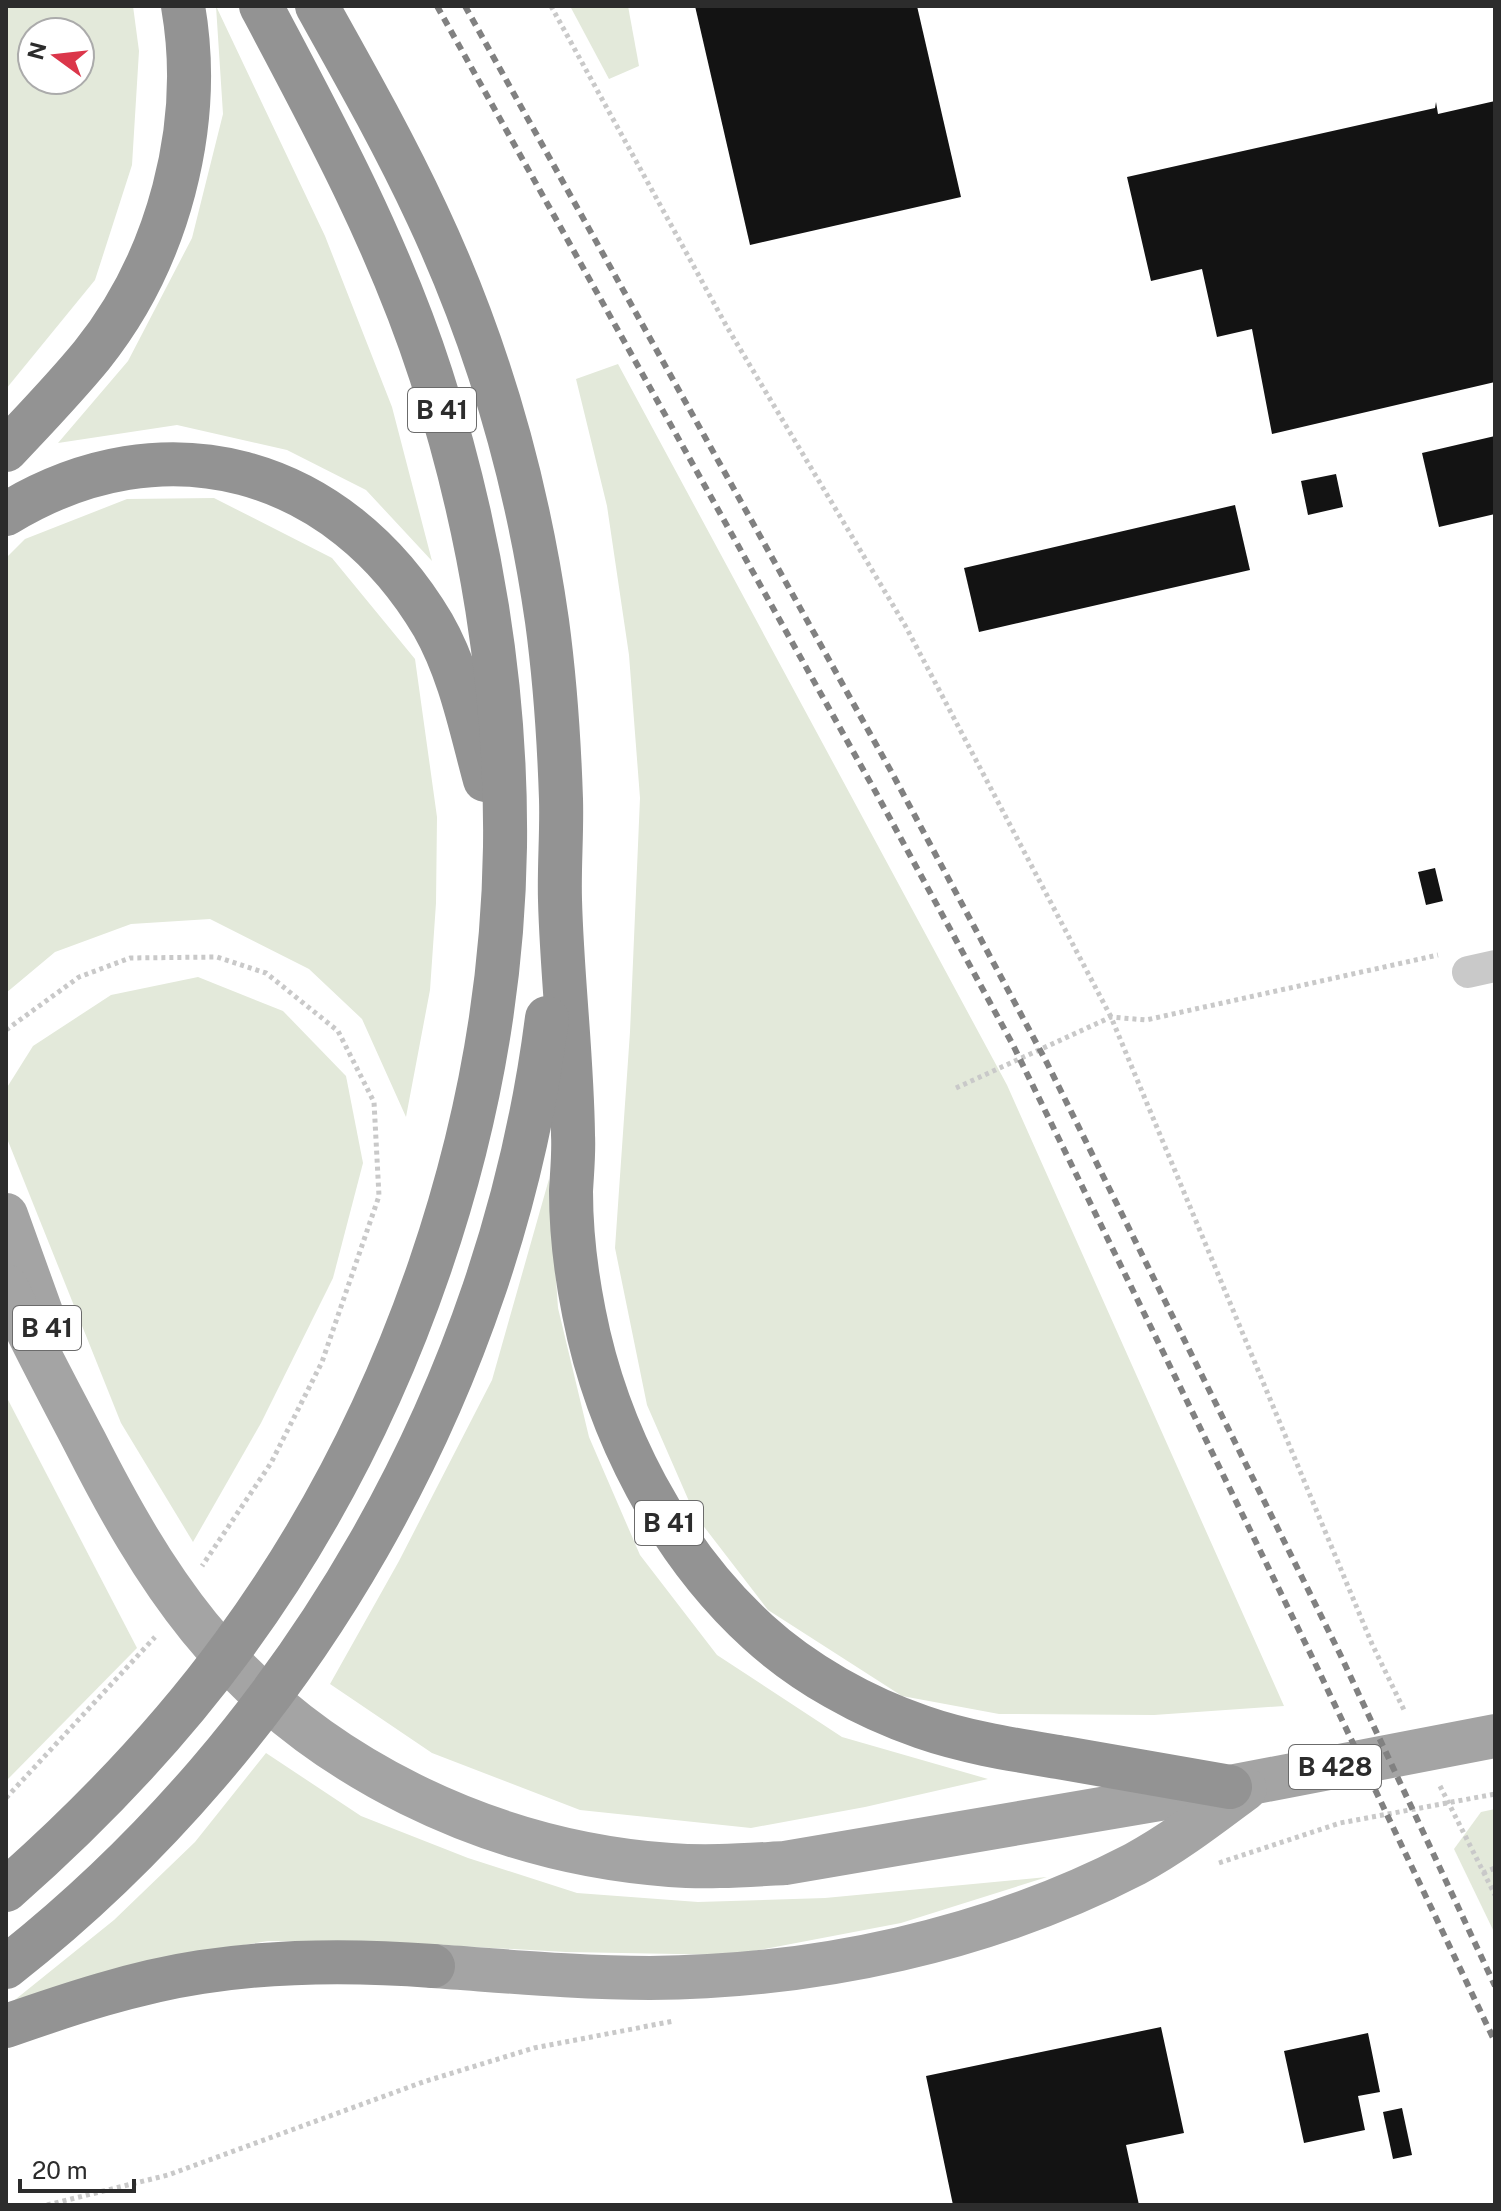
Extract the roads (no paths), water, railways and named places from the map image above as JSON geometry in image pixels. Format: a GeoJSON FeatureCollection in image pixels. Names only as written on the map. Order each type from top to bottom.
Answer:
{"type":"FeatureCollection","features":[{"type":"Feature","properties":{"kind":"highway"},"geometry":{"type":"LineString","coordinates":[[6,450],[92,354],[125,306],[157,241],[172,198],[188,109],[189,64],[183,6]]}},
{"type":"Feature","properties":{"kind":"highway","name":"B 41"},"geometry":{"type":"LineString","coordinates":[[6,1890],[120,1782],[179,1715],[234,1644],[285,1570],[330,1493],[369,1417],[432,1261],[456,1181],[490,1016],[500,933],[505,849],[503,769],[487,610],[473,531],[447,427],[405,299],[339,151],[261,6]]}},
{"type":"Feature","properties":{"kind":"highway","name":"B 41"},"geometry":{"type":"LineString","coordinates":[[317,6],[427,214],[460,291],[512,450],[540,576],[557,713],[561,805],[560,896],[573,1137],[571,1196],[574,1240],[584,1314],[598,1371],[639,1472],[693,1558],[760,1633],[809,1671],[881,1711],[965,1740],[1242,1784]]}},
{"type":"Feature","properties":{"kind":"highway","name":"B 41"},"geometry":{"type":"LineString","coordinates":[[6,514],[36,496],[71,481],[107,470],[144,464],[182,464],[259,478],[296,493],[330,512],[361,536],[388,564],[433,626],[456,677],[505,849]]}},
{"type":"Feature","properties":{"kind":"highway","name":"B 41"},"geometry":{"type":"LineString","coordinates":[[6,1967],[98,1889],[213,1768],[314,1634],[360,1561],[401,1484],[439,1406],[472,1325],[522,1159],[540,1074],[560,896]]}},
{"type":"Feature","properties":{"kind":"highway"},"geometry":{"type":"LineString","coordinates":[[6,2026],[113,1991],[197,1972],[257,1964],[318,1961],[375,1961],[433,1966]]}},
{"type":"Feature","properties":{"kind":"main road","name":"B 41"},"geometry":{"type":"LineString","coordinates":[[6,1215],[85,1443]]}},
{"type":"Feature","properties":{"kind":"main road","name":"B 41"},"geometry":{"type":"LineString","coordinates":[[6,1286],[110,1493],[184,1608],[235,1667],[266,1697],[333,1749],[421,1800],[480,1824],[566,1850],[616,1859],[672,1865],[728,1866],[813,1859],[1242,1784]]}},
{"type":"Feature","properties":{"kind":"main road","name":"B 428"},"geometry":{"type":"LineString","coordinates":[[1242,1784],[1495,1736]]}},
{"type":"Feature","properties":{"kind":"main road"},"geometry":{"type":"LineString","coordinates":[[433,1966],[589,1977],[712,1976],[831,1962],[917,1945],[1046,1904],[1136,1863],[1189,1830],[1242,1784]]}},
{"type":"Feature","properties":{"kind":"railway"},"geometry":{"type":"LineString","coordinates":[[437,6],[874,789],[1013,1045],[1314,1661],[1495,2042]]}},
{"type":"Feature","properties":{"kind":"railway"},"geometry":{"type":"LineString","coordinates":[[465,6],[892,773],[1047,1063],[1340,1654],[1495,1986]]}}]}
